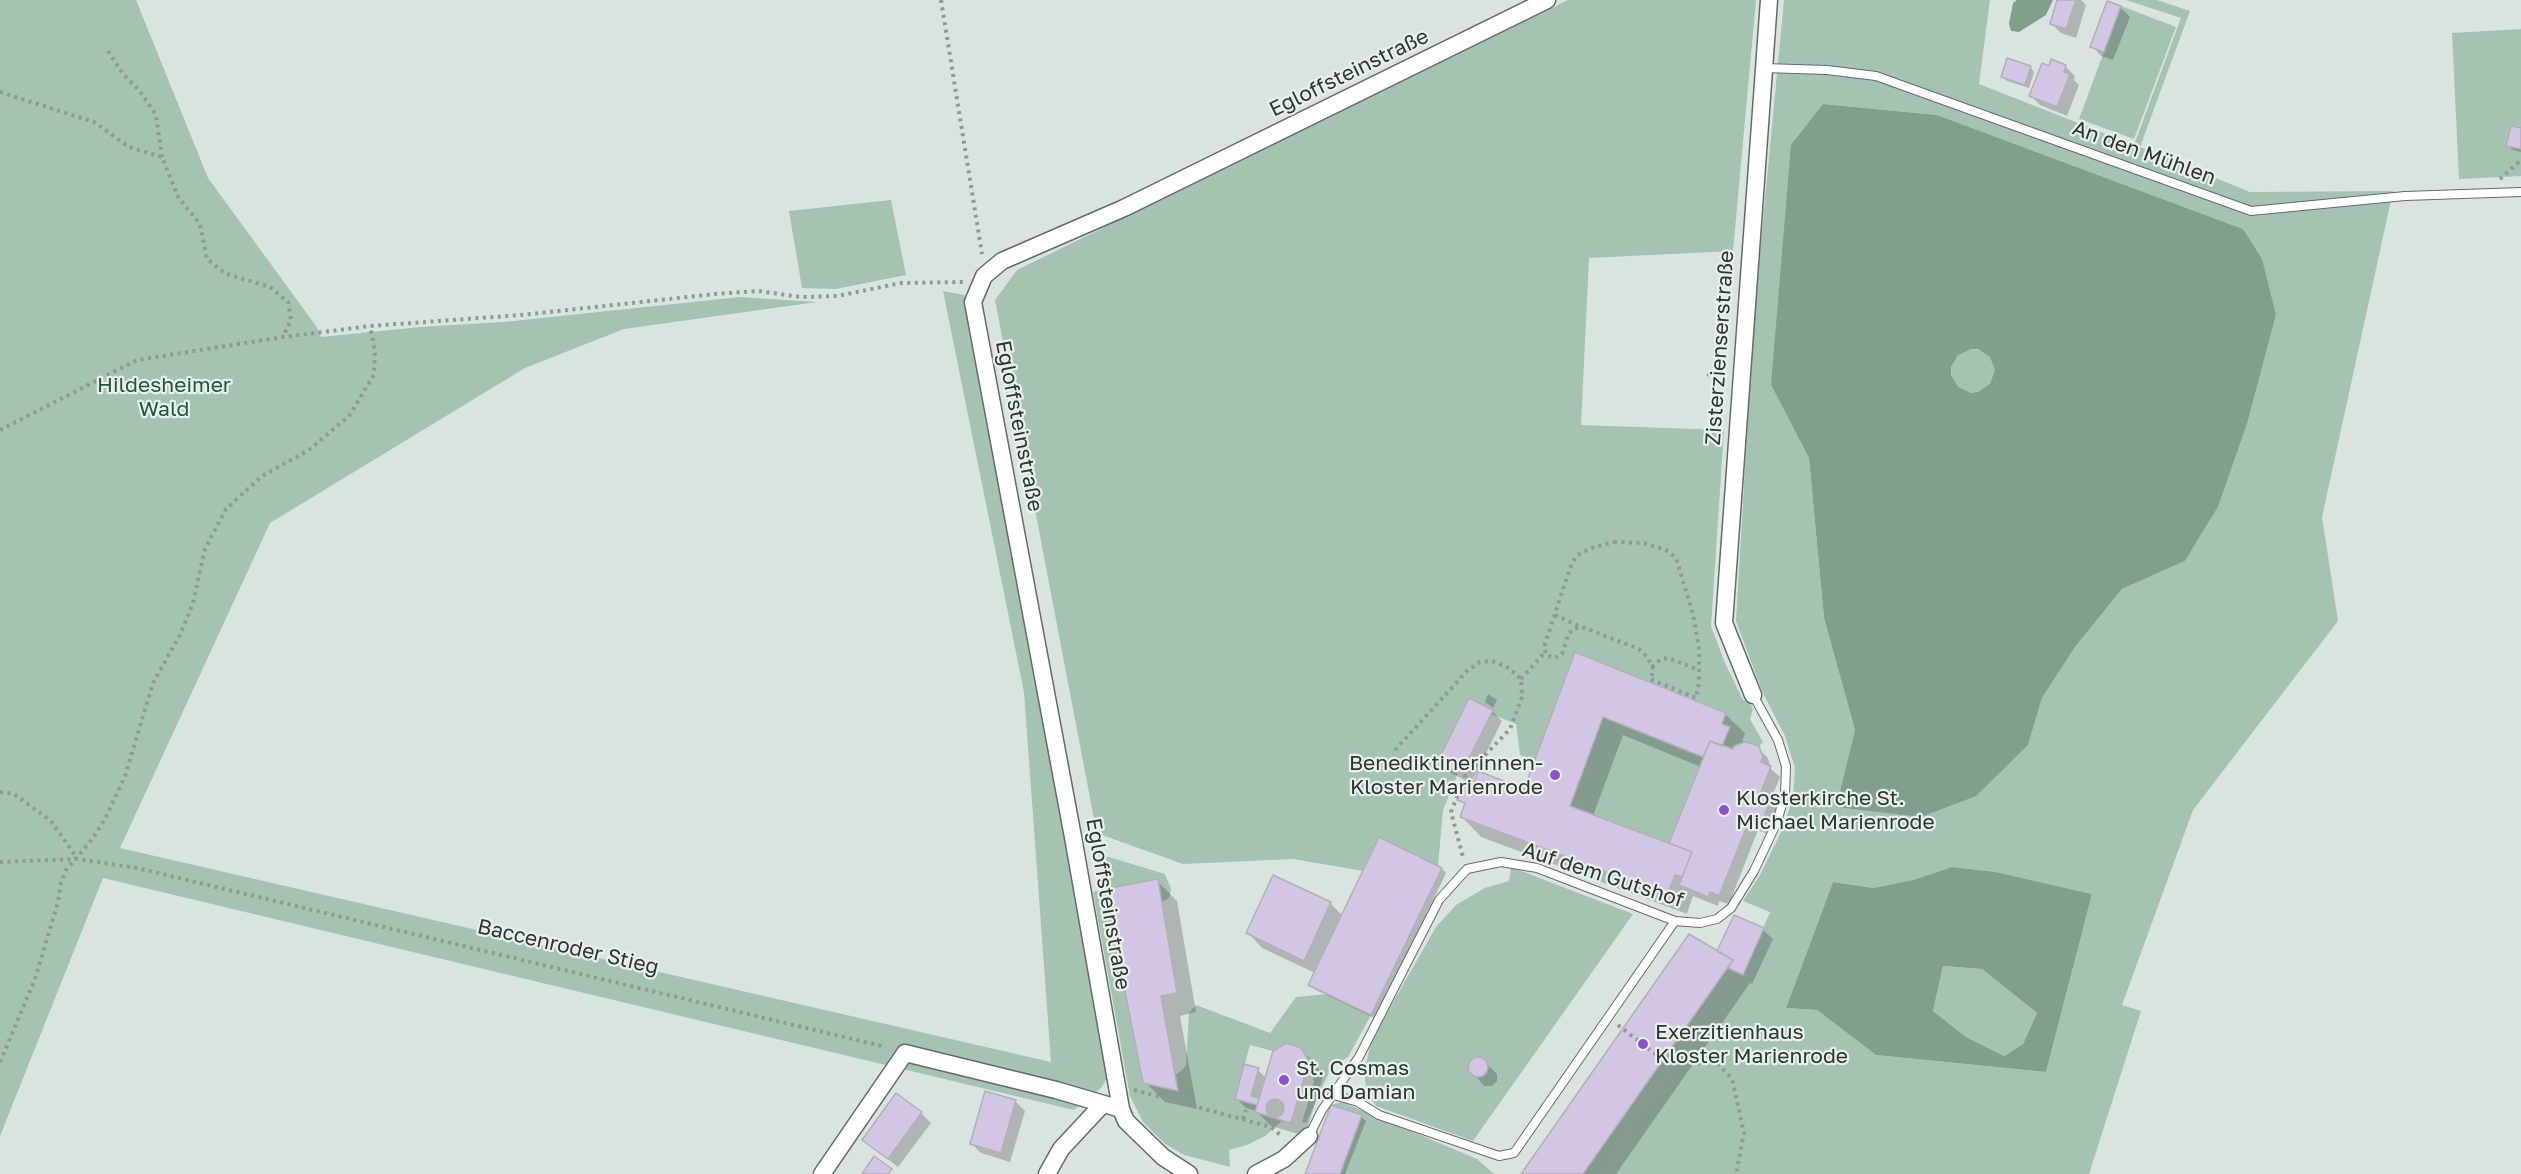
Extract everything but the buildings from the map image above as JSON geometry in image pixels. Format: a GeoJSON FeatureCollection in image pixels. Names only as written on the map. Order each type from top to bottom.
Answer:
{"type":"FeatureCollection","features":[{"type":"Feature","properties":{"kind":"street","name":"Egloffsteinstraße"},"geometry":{"type":"LineString","coordinates":[[1189,1174],[1163,1157],[1126,1121],[1121,1109],[973,302],[984,276],[1002,261],[1124,208],[1547,0]]}},
{"type":"Feature","properties":{"kind":"street","name":"Zisterzienserstraße"},"geometry":{"type":"LineString","coordinates":[[1753,695],[1724,623],[1769,0]]}},
{"type":"Feature","properties":{"kind":"street"},"geometry":{"type":"LineString","coordinates":[[822,1174],[905,1053],[1056,1090],[1121,1109]]}},
{"type":"Feature","properties":{"kind":"street"},"geometry":{"type":"LineString","coordinates":[[1047,1174],[1061,1149],[1102,1105]]}},
{"type":"Feature","properties":{"kind":"street"},"geometry":{"type":"LineString","coordinates":[[1256,1174],[1284,1159],[1309,1136]]}},
{"type":"Feature","properties":{"kind":"lane","name":"An den Mühlen"},"geometry":{"type":"LineString","coordinates":[[1764,68],[1827,70],[1876,76],[2251,211],[2405,196],[2521,192]]}},
{"type":"Feature","properties":{"kind":"lane","name":"Auf dem Gutshof"},"geometry":{"type":"LineString","coordinates":[[1467,869],[1502,862],[1537,868],[1675,921],[1700,923],[1717,919],[1731,908],[1754,871],[1777,822],[1785,794],[1786,766],[1778,740],[1753,695]]}},
{"type":"Feature","properties":{"kind":"lane"},"geometry":{"type":"LineString","coordinates":[[1309,1136],[1322,1110],[1359,1057],[1439,900],[1467,869]]}},
{"type":"Feature","properties":{"kind":"lane"},"geometry":{"type":"LineString","coordinates":[[1334,1095],[1358,1102],[1379,1115],[1499,1156],[1514,1153],[1675,921]]}},
{"type":"Feature","properties":{"kind":"path"},"geometry":{"type":"LineString","coordinates":[[0,430],[137,360],[283,337],[370,326],[521,315],[736,292],[758,291],[801,297],[837,296],[901,283],[967,282],[984,276],[980,235],[941,0]]}},
{"type":"Feature","properties":{"kind":"path"},"geometry":{"type":"LineString","coordinates":[[108,51],[123,74],[139,90],[156,114],[162,157],[178,197],[200,224],[207,259],[226,274],[270,287],[288,302],[291,320],[283,337]]}},
{"type":"Feature","properties":{"kind":"path"},"geometry":{"type":"LineString","coordinates":[[3,92],[94,122],[129,147],[162,157]]}},
{"type":"Feature","properties":{"kind":"path"},"geometry":{"type":"LineString","coordinates":[[2497,193],[2498,180],[2521,160]]}},
{"type":"Feature","properties":{"kind":"path"},"geometry":{"type":"LineString","coordinates":[[0,1062],[35,979],[58,902],[61,882],[66,870],[77,859],[106,817],[125,776],[153,683],[180,635],[193,603],[205,549],[226,509],[262,476],[309,450],[349,417],[374,375],[375,351],[370,326]]}},
{"type":"Feature","properties":{"kind":"path"},"geometry":{"type":"LineString","coordinates":[[1555,615],[1639,649],[1647,657],[1654,670],[1650,679],[1696,698],[1699,670],[1693,614],[1676,558],[1666,550],[1644,543],[1614,542],[1591,548],[1576,556],[1570,568],[1544,647],[1546,655],[1555,658],[1562,654],[1568,635],[1573,629],[1581,627]]}},
{"type":"Feature","properties":{"kind":"path"},"geometry":{"type":"LineString","coordinates":[[1467,869],[1451,812],[1465,776],[1510,729],[1522,697],[1521,679],[1545,651]]}},
{"type":"Feature","properties":{"kind":"path"},"geometry":{"type":"LineString","coordinates":[[1652,666],[1661,659],[1668,658],[1699,670]]}},
{"type":"Feature","properties":{"kind":"path"},"geometry":{"type":"LineString","coordinates":[[1395,750],[1468,670],[1480,662],[1492,661],[1509,668],[1521,679]]}},
{"type":"Feature","properties":{"kind":"path"},"geometry":{"type":"LineString","coordinates":[[0,792],[14,795],[51,821],[77,859]]}},
{"type":"Feature","properties":{"kind":"path","name":"Baccenroder Stieg"},"geometry":{"type":"LineString","coordinates":[[0,862],[77,859],[161,874],[872,1042],[905,1053]]}},
{"type":"Feature","properties":{"kind":"path"},"geometry":{"type":"LineString","coordinates":[[1607,1018],[1672,1067],[1715,1061],[1732,1079],[1744,1133],[1736,1174]]}},
{"type":"Feature","properties":{"kind":"path"},"geometry":{"type":"LineString","coordinates":[[1608,1174],[1629,1125],[1672,1067]]}},
{"type":"Feature","properties":{"kind":"path"},"geometry":{"type":"LineString","coordinates":[[1118,1085],[1271,1127],[1282,1136],[1284,1159]]}},
{"type":"Feature","properties":{"kind":"path"},"geometry":{"type":"LineString","coordinates":[[1243,1119],[1246,1110]]}},
{"type":"Feature","properties":{"kind":"green space","name":"Hildesheimer Wald"},"geometry":{"type":"Polygon","coordinates":[[[0,0],[136,0],[208,178],[316,326],[321,337],[420,327],[504,322],[740,297],[817,302],[624,329],[525,368],[270,523],[120,848],[1051,1062],[1024,692],[943,291],[964,295],[1109,1075],[1101,1088],[1074,1110],[103,878],[0,1136],[0,0]]]}},
{"type":"Feature","properties":{"kind":"green space"},"geometry":{"type":"Polygon","coordinates":[[[1568,0],[1756,0],[1733,251],[1589,258],[1581,425],[1724,430],[1711,626],[1725,663],[1743,700],[1749,702],[1753,709],[1750,719],[1763,742],[1759,746],[1744,742],[1734,746],[1733,749],[1722,746],[1730,727],[1722,724],[1726,712],[1575,652],[1535,760],[1520,755],[1516,724],[1491,714],[1493,710],[1470,698],[1458,773],[1443,810],[1438,866],[1379,837],[1363,871],[1293,859],[1183,864],[1102,835],[1095,824],[995,300],[1017,270],[1568,0]]]}},
{"type":"Feature","properties":{"kind":"green space"},"geometry":{"type":"Polygon","coordinates":[[[1784,0],[1990,0],[1979,84],[2134,145],[2181,18],[2126,0],[2157,0],[2190,11],[2140,147],[2250,192],[2393,191],[2322,517],[2338,621],[2193,810],[2122,1005],[2141,1011],[2089,1174],[1583,1174],[1728,968],[1743,975],[1770,912],[1743,901],[1760,875],[1783,828],[1793,797],[1795,768],[1785,736],[1762,691],[1736,621],[1754,315],[1784,0]],[[1823,104],[1771,385],[1809,458],[1824,618],[1855,730],[1836,807],[2028,745],[2042,698],[2075,647],[2122,589],[2185,561],[2218,507],[2247,424],[2276,315],[2243,229],[1937,115],[1823,104]],[[1952,867],[1913,880],[1873,888],[1833,882],[1786,1008],[1817,1010],[1876,1055],[2046,1072],[2092,894],[1996,872],[1952,867]]]}},
{"type":"Feature","properties":{"kind":"green space"},"geometry":{"type":"Polygon","coordinates":[[[2121,6],[2176,27],[2134,139],[2079,119],[2121,6]]]}},
{"type":"Feature","properties":{"kind":"green space"},"geometry":{"type":"Polygon","coordinates":[[[2521,29],[2521,176],[2459,179],[2452,33],[2521,29]]]}},
{"type":"Feature","properties":{"kind":"green space"},"geometry":{"type":"Polygon","coordinates":[[[891,200],[906,275],[836,289],[802,288],[789,211],[891,200]]]}},
{"type":"Feature","properties":{"kind":"green space"},"geometry":{"type":"Polygon","coordinates":[[[1973,349],[1988,356],[1995,371],[1988,386],[1973,393],[1958,386],[1951,371],[1958,356],[1973,349]]]}},
{"type":"Feature","properties":{"kind":"green space"},"geometry":{"type":"Polygon","coordinates":[[[1603,717],[1703,757],[1669,843],[1570,806],[1603,717]]]}},
{"type":"Feature","properties":{"kind":"green space"},"geometry":{"type":"Polygon","coordinates":[[[1099,854],[1165,874],[1171,889],[1169,898],[1162,902],[1105,890],[1144,1083],[1178,1091],[1176,1075],[1186,1066],[1189,1013],[1196,1005],[1270,1033],[1296,997],[1327,994],[1371,1015],[1348,1057],[1331,1068],[1306,1123],[1302,1122],[1314,1082],[1309,1061],[1301,1048],[1286,1043],[1273,1051],[1250,1045],[1235,1099],[1257,1105],[1255,1112],[1283,1120],[1265,1136],[1247,1145],[1229,1150],[1230,1167],[1184,1155],[1164,1143],[1143,1122],[1130,1096],[1093,892],[1105,889],[1099,854]]]}},
{"type":"Feature","properties":{"kind":"green space"},"geometry":{"type":"Polygon","coordinates":[[[1511,867],[1633,914],[1473,1141],[1376,1106],[1367,1093],[1364,1071],[1372,1039],[1436,927],[1456,905],[1485,888],[1509,881],[1511,867]]]}},
{"type":"Feature","properties":{"kind":"green space"},"geometry":{"type":"Polygon","coordinates":[[[1943,966],[1982,969],[2037,1013],[2023,1044],[2004,1056],[1966,1037],[1933,1011],[1943,966]]]}},
{"type":"Feature","properties":{"kind":"green space"},"geometry":{"type":"Polygon","coordinates":[[[1342,1102],[1477,1159],[1494,1174],[1340,1174],[1362,1116],[1331,1105],[1342,1102]]]}},
{"type":"Feature","properties":{"kind":"shaded area"},"geometry":{"type":"Polygon","coordinates":[[[2017,0],[2053,0],[2046,15],[2019,32],[2011,31],[2009,24],[2013,3],[2017,0]]]}},
{"type":"Feature","properties":{"kind":"shaded area"},"geometry":{"type":"Polygon","coordinates":[[[1823,104],[1937,115],[2243,229],[2262,259],[2276,315],[2247,424],[2218,507],[2185,561],[2122,589],[2075,647],[2042,698],[2028,745],[1976,796],[1921,817],[1836,807],[1855,730],[1824,618],[1809,458],[1771,385],[1791,145],[1823,104]],[[1971,349],[1958,355],[1951,367],[1951,375],[1958,387],[1971,393],[1978,392],[1990,384],[1995,370],[1990,357],[1978,349],[1971,349]]]}},
{"type":"Feature","properties":{"kind":"shaded area"},"geometry":{"type":"Polygon","coordinates":[[[1952,867],[1996,872],[2092,894],[2046,1072],[1876,1055],[1817,1010],[1786,1008],[1833,882],[1873,888],[1913,880],[1952,867]],[[1943,966],[1933,1011],[1966,1037],[2004,1056],[2023,1044],[2037,1013],[1982,969],[1943,966]]]}},
{"type":"Feature","properties":{"kind":"place","name":"Benediktinerinnen- Kloster Marienrode"},"geometry":{"type":"Point","coordinates":[1555,775]}},
{"type":"Feature","properties":{"kind":"place","name":"Klosterkirche St. Michael Marienrode"},"geometry":{"type":"Point","coordinates":[1724,810]}},
{"type":"Feature","properties":{"kind":"place","name":"Exerzitienhaus Kloster Marienrode"},"geometry":{"type":"Point","coordinates":[1643,1044]}},
{"type":"Feature","properties":{"kind":"place","name":"St. Cosmas und Damian"},"geometry":{"type":"Point","coordinates":[1284,1080]}}]}
